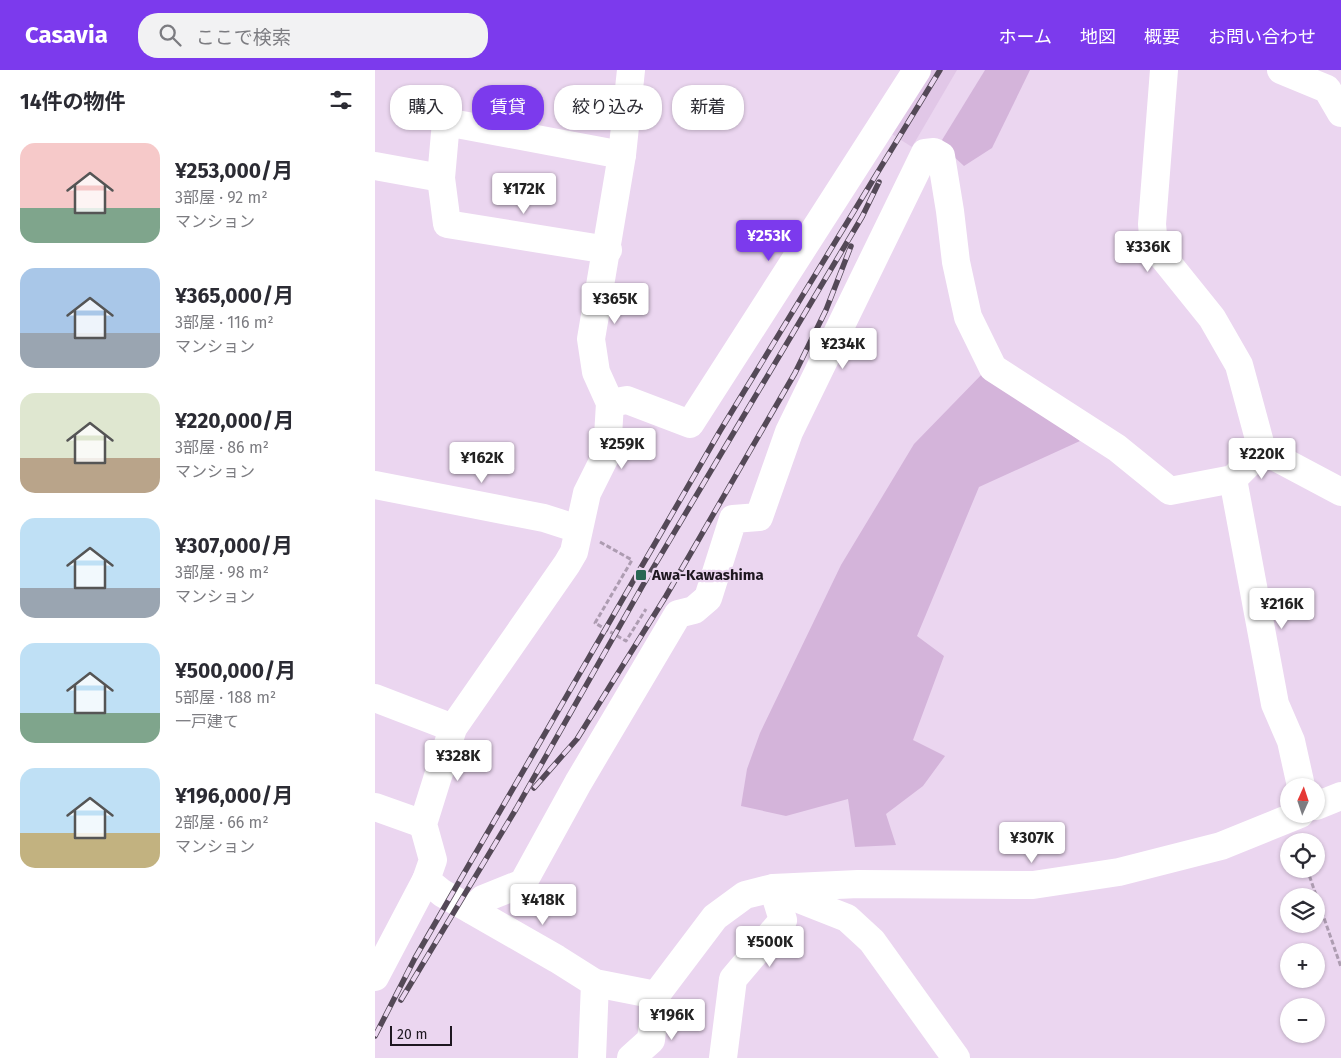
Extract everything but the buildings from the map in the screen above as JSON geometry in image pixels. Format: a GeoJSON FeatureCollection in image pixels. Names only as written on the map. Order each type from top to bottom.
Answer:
{"type":"FeatureCollection","features":[{"type":"Feature","properties":{"kind":"street"},"geometry":{"type":"LineString","coordinates":[[375,976],[426,880],[433,860],[423,824],[453,728],[574,552],[587,493],[607,453],[609,403],[596,372],[591,339],[608,250],[622,155],[631,70]]}},
{"type":"Feature","properties":{"kind":"street"},"geometry":{"type":"LineString","coordinates":[[609,403],[627,400],[690,424],[917,70]]}},
{"type":"Feature","properties":{"kind":"street"},"geometry":{"type":"LineString","coordinates":[[1164,70],[1152,224],[1154,246],[1212,318],[1239,365],[1262,450],[1341,492]]}},
{"type":"Feature","properties":{"kind":"street"},"geometry":{"type":"LineString","coordinates":[[1281,70],[1331,80],[1341,113]]}},
{"type":"Feature","properties":{"kind":"street"},"geometry":{"type":"LineString","coordinates":[[608,250],[447,224],[441,178],[446,122],[622,155]]}},
{"type":"Feature","properties":{"kind":"street"},"geometry":{"type":"LineString","coordinates":[[472,910],[483,900],[523,883],[578,783],[678,614],[694,610],[708,598],[733,518],[759,517],[789,432],[925,153],[933,152],[941,156],[956,262],[967,317],[993,368],[1117,448],[1170,491],[1233,478],[1262,450]]}},
{"type":"Feature","properties":{"kind":"street"},"geometry":{"type":"LineString","coordinates":[[375,166],[441,178]]}},
{"type":"Feature","properties":{"kind":"street"},"geometry":{"type":"LineString","coordinates":[[1233,478],[1275,704],[1291,741],[1299,778]]}},
{"type":"Feature","properties":{"kind":"street"},"geometry":{"type":"LineString","coordinates":[[375,485],[544,518],[578,529]]}},
{"type":"Feature","properties":{"kind":"street"},"geometry":{"type":"LineString","coordinates":[[375,698],[453,728]]}},
{"type":"Feature","properties":{"kind":"street"},"geometry":{"type":"LineString","coordinates":[[1325,802],[1341,796]]}},
{"type":"Feature","properties":{"kind":"street"},"geometry":{"type":"LineString","coordinates":[[375,807],[423,824]]}},
{"type":"Feature","properties":{"kind":"street"},"geometry":{"type":"LineString","coordinates":[[631,1058],[651,1040],[657,994],[715,916],[745,895],[773,888],[858,884],[1033,885],[1119,872],[1221,846],[1280,822]]}},
{"type":"Feature","properties":{"kind":"street"},"geometry":{"type":"LineString","coordinates":[[426,880],[472,910],[595,983],[657,994]]}},
{"type":"Feature","properties":{"kind":"street"},"geometry":{"type":"LineString","coordinates":[[723,1058],[733,979],[783,920],[773,888]]}},
{"type":"Feature","properties":{"kind":"street"},"geometry":{"type":"LineString","coordinates":[[773,888],[847,918],[854,924],[873,942],[956,1058]]}},
{"type":"Feature","properties":{"kind":"street"},"geometry":{"type":"LineString","coordinates":[[592,1058],[595,983]]}},
{"type":"Feature","properties":{"kind":"path"},"geometry":{"type":"LineString","coordinates":[[578,529],[632,560],[595,623],[626,641],[646,609]]}},
{"type":"Feature","properties":{"kind":"path"},"geometry":{"type":"LineString","coordinates":[[1310,878],[1341,967]]}},
{"type":"Feature","properties":{"kind":"shaded area"},"geometry":{"type":"Polygon","coordinates":[[[929,70],[957,70],[912,147],[890,133],[929,70]]]}},
{"type":"Feature","properties":{"kind":"shaded area"},"geometry":{"type":"Polygon","coordinates":[[[985,70],[1030,70],[992,148],[964,166],[952,155],[942,140],[985,70]]]}},
{"type":"Feature","properties":{"kind":"shaded area"},"geometry":{"type":"Polygon","coordinates":[[[985,371],[1080,441],[979,487],[917,636],[944,656],[913,740],[945,756],[923,786],[886,814],[896,845],[855,847],[848,799],[786,816],[741,806],[747,769],[760,733],[841,565],[914,444],[985,371]]]}},
{"type":"Feature","properties":{"kind":"railway"},"geometry":{"type":"LineString","coordinates":[[375,1036],[415,958],[720,431],[940,70]]}},
{"type":"Feature","properties":{"kind":"railway"},"geometry":{"type":"LineString","coordinates":[[401,1000],[516,809],[643,585],[862,217],[879,182]]}},
{"type":"Feature","properties":{"kind":"railway"},"geometry":{"type":"LineString","coordinates":[[534,788],[577,739],[666,596],[795,373],[826,310],[851,246]]}},
{"type":"Feature","properties":{"kind":"place","name":"Awa-Kawashima"},"geometry":{"type":"Point","coordinates":[641,575]}}]}
